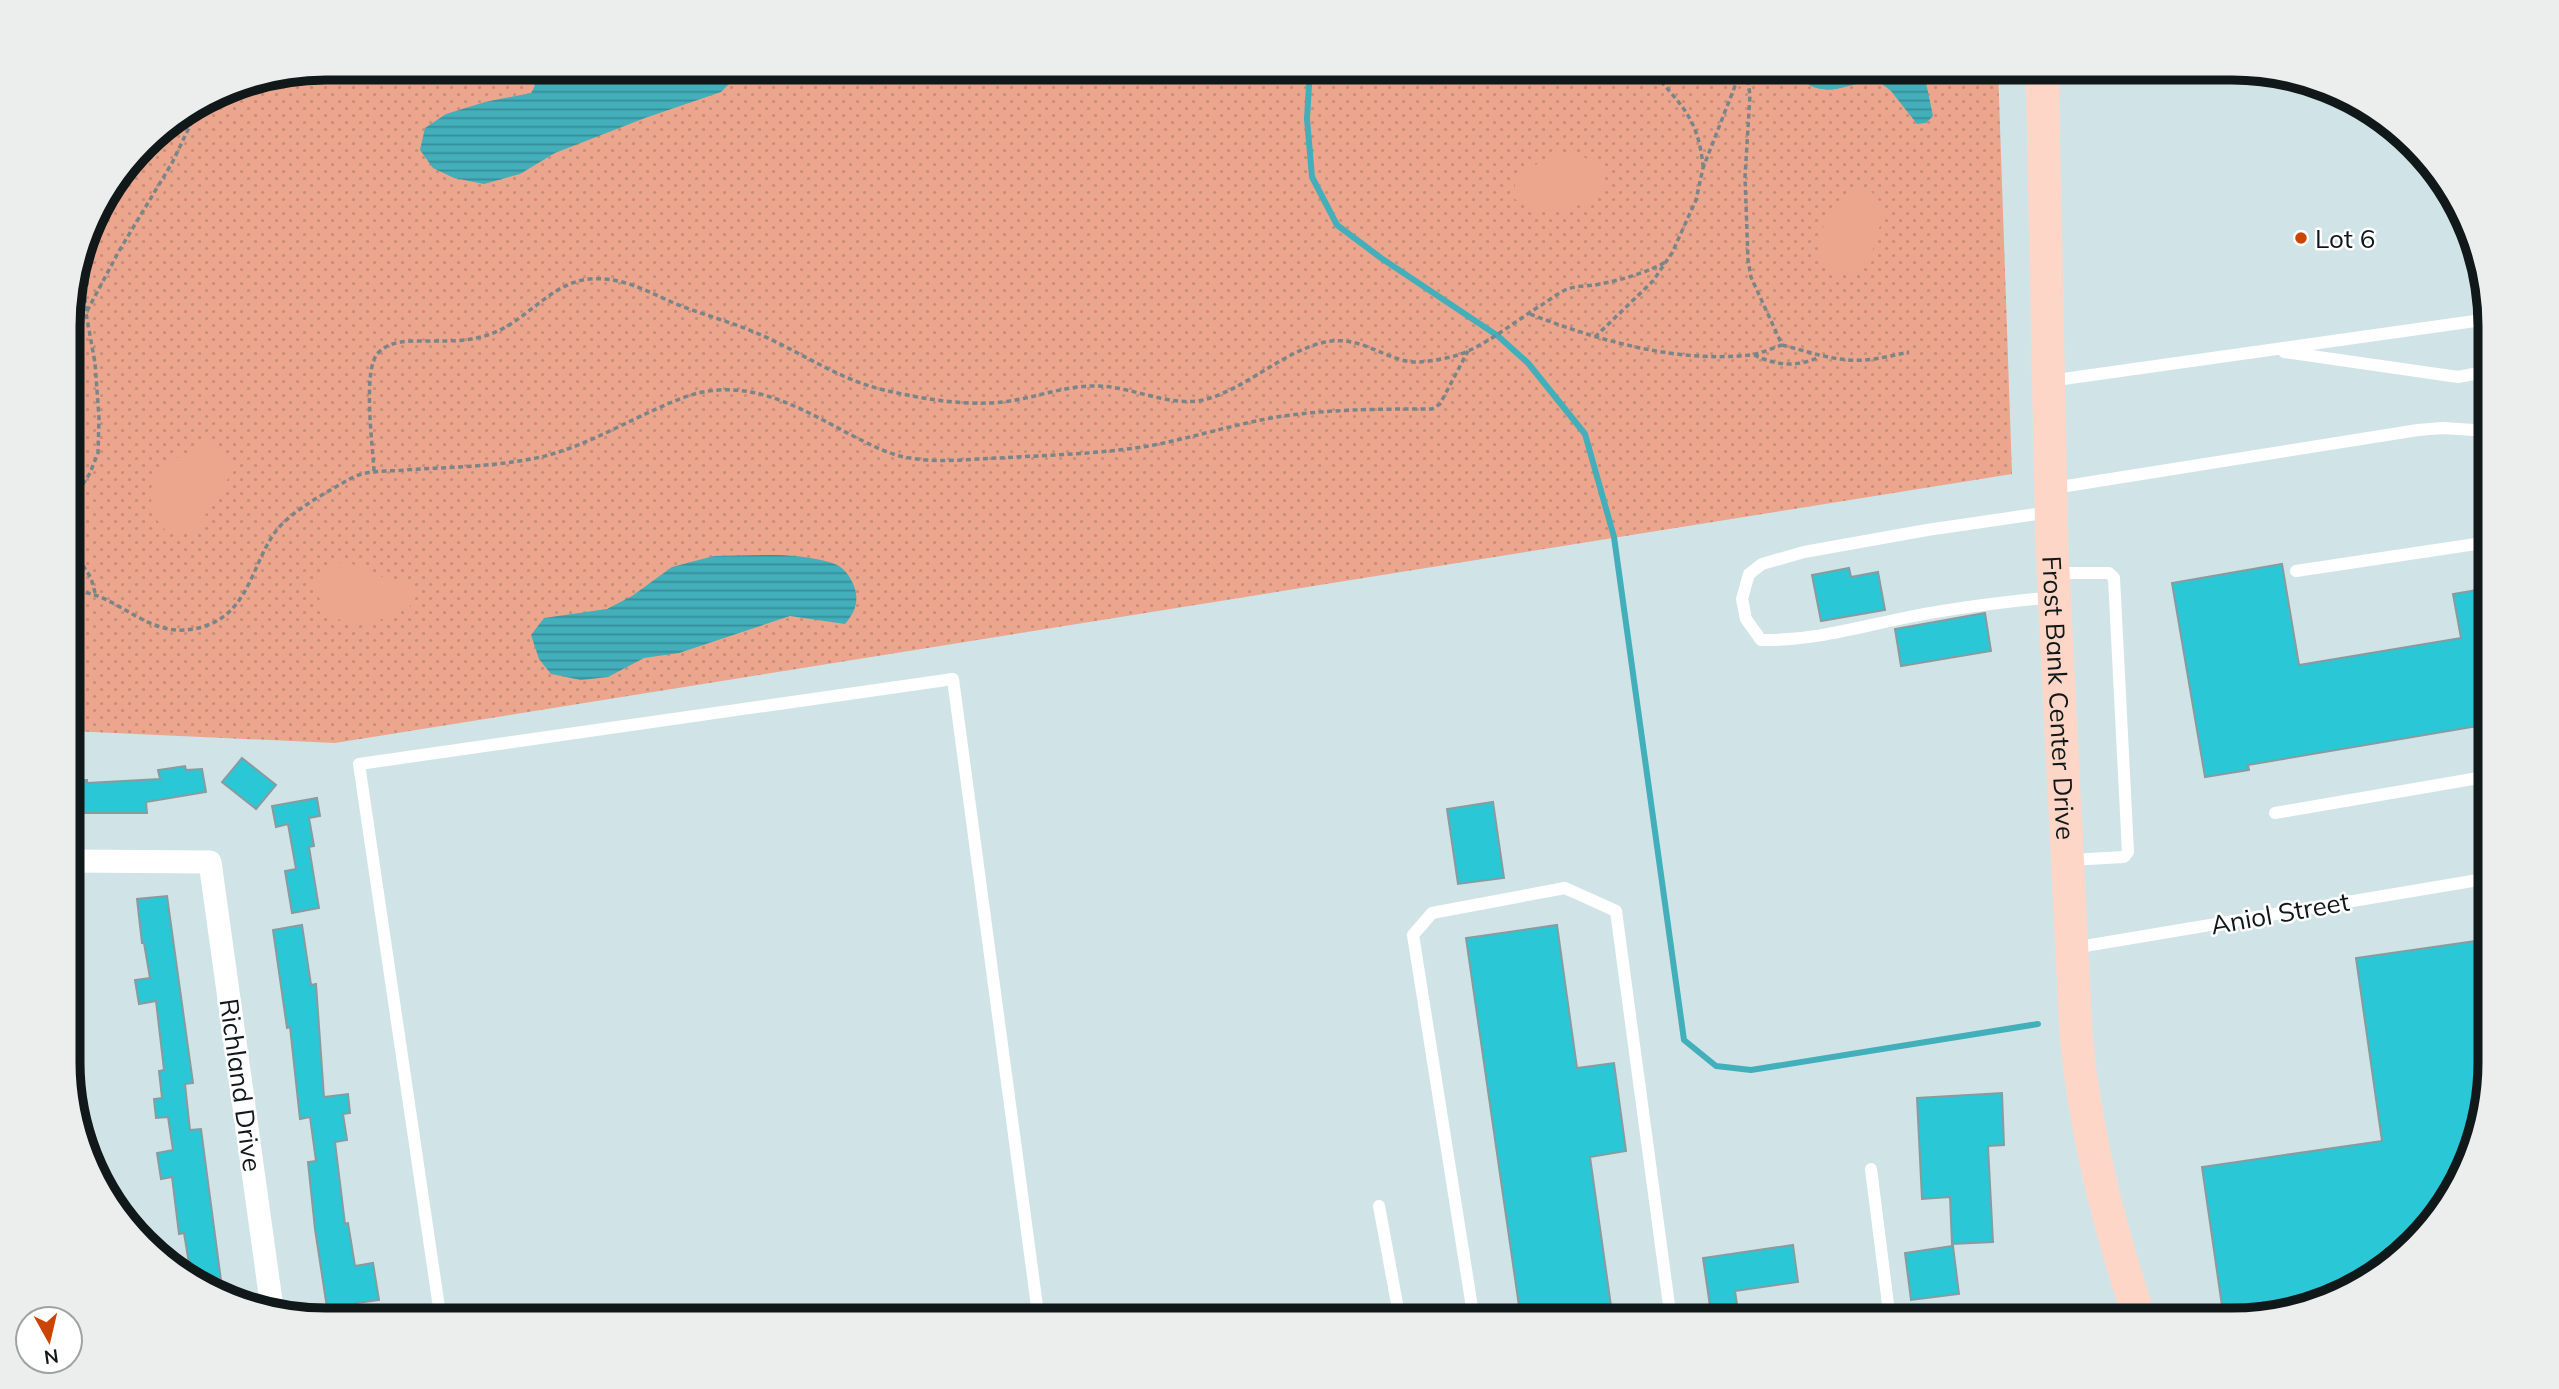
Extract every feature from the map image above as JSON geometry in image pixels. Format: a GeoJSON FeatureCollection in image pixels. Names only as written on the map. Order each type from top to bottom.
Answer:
{"type":"FeatureCollection","features":[{"type":"Feature","properties":{"kind":"main road","name":"Frost Bank Center Drive"},"geometry":{"type":"LineString","coordinates":[[2042,80],[2050,500],[2066,860],[2082,1096],[2091,1147],[2113,1235],[2136,1308]]}},
{"type":"Feature","properties":{"kind":"street","name":"Richland Drive"},"geometry":{"type":"LineString","coordinates":[[80,861],[211,862],[271,1302]]}},
{"type":"Feature","properties":{"kind":"lane"},"geometry":{"type":"LineString","coordinates":[[2049,381],[2478,321]]}},
{"type":"Feature","properties":{"kind":"lane"},"geometry":{"type":"LineString","coordinates":[[2270,350],[2458,377],[2478,373]]}},
{"type":"Feature","properties":{"kind":"lane"},"geometry":{"type":"LineString","coordinates":[[2066,860],[2124,857],[2128,852],[2114,578],[2109,573],[2054,585],[2000,602],[1793,640],[1761,640],[1746,619],[1742,599],[1749,575],[1762,564],[1804,552],[1914,533],[2050,500],[2418,430],[2443,428],[2478,430]]}},
{"type":"Feature","properties":{"kind":"lane"},"geometry":{"type":"LineString","coordinates":[[2297,571],[2478,544]]}},
{"type":"Feature","properties":{"kind":"lane"},"geometry":{"type":"LineString","coordinates":[[439,1308],[359,764],[953,679],[1037,1308]]}},
{"type":"Feature","properties":{"kind":"lane"},"geometry":{"type":"LineString","coordinates":[[2274,813],[2478,778]]}},
{"type":"Feature","properties":{"kind":"lane","name":"Aniol Street"},"geometry":{"type":"LineString","coordinates":[[2071,948],[2478,880]]}},
{"type":"Feature","properties":{"kind":"lane"},"geometry":{"type":"LineString","coordinates":[[1472,1308],[1413,935],[1432,913],[1565,888],[1616,911],[1669,1308]]}},
{"type":"Feature","properties":{"kind":"lane"},"geometry":{"type":"LineString","coordinates":[[1871,1169],[1888,1308]]}},
{"type":"Feature","properties":{"kind":"lane"},"geometry":{"type":"LineString","coordinates":[[1379,1206],[1398,1308]]}},
{"type":"Feature","properties":{"kind":"path"},"geometry":{"type":"LineString","coordinates":[[1660,80],[1685,109],[1698,133],[1703,168]]}},
{"type":"Feature","properties":{"kind":"path"},"geometry":{"type":"LineString","coordinates":[[1594,338],[1653,281],[1666,262],[1685,228],[1696,200],[1703,168],[1739,80]]}},
{"type":"Feature","properties":{"kind":"path"},"geometry":{"type":"LineString","coordinates":[[1746,80],[1749,95],[1745,177],[1748,260],[1751,276],[1782,345]]}},
{"type":"Feature","properties":{"kind":"path"},"geometry":{"type":"LineString","coordinates":[[86,313],[119,251],[172,163],[193,120]]}},
{"type":"Feature","properties":{"kind":"path"},"geometry":{"type":"LineString","coordinates":[[81,488],[98,453],[99,418],[85,296],[91,258]]}},
{"type":"Feature","properties":{"kind":"path"},"geometry":{"type":"LineString","coordinates":[[374,472],[368,381],[373,361],[379,351],[404,341],[457,342],[479,339],[528,313],[557,290],[573,282],[590,279],[621,281],[636,286],[752,331],[832,372],[880,389],[951,401],[1006,401],[1057,389],[1096,386],[1195,401],[1222,394],[1309,347],[1339,340],[1419,362],[1468,352],[1567,289],[1629,278],[1666,262]]}},
{"type":"Feature","properties":{"kind":"path"},"geometry":{"type":"LineString","coordinates":[[1529,313],[1594,338],[1653,351],[1695,355],[1754,355],[1782,345],[1821,356],[1866,360],[1909,352]]}},
{"type":"Feature","properties":{"kind":"path"},"geometry":{"type":"LineString","coordinates":[[81,592],[96,596],[155,627],[181,631],[211,624],[234,605],[251,583],[276,531],[302,509],[363,472],[485,466],[557,453],[699,392],[747,390],[775,398],[885,452],[905,458],[954,460],[1112,451],[1297,414],[1432,408],[1440,404],[1468,352]]}},
{"type":"Feature","properties":{"kind":"path"},"geometry":{"type":"LineString","coordinates":[[1754,355],[1772,363],[1790,364],[1804,364],[1821,356]]}},
{"type":"Feature","properties":{"kind":"path"},"geometry":{"type":"LineString","coordinates":[[81,563],[90,578],[96,596]]}},
{"type":"Feature","properties":{"kind":"shaded area"},"geometry":{"type":"Polygon","coordinates":[[[1998,80],[2012,474],[335,743],[80,731],[81,310],[85,278],[106,217],[141,164],[177,131],[203,113],[232,99],[278,85],[310,81],[1998,80]]]}},
{"type":"Feature","properties":{"kind":"shaded area"},"geometry":{"type":"Polygon","coordinates":[[[1562,153],[1586,158],[1599,167],[1603,181],[1592,198],[1571,208],[1558,210],[1534,208],[1515,199],[1515,180],[1533,166],[1562,153]]]}},
{"type":"Feature","properties":{"kind":"shaded area"},"geometry":{"type":"Polygon","coordinates":[[[1865,188],[1878,200],[1882,214],[1872,253],[1865,265],[1855,273],[1835,273],[1823,262],[1821,230],[1847,194],[1865,188]]]}},
{"type":"Feature","properties":{"kind":"shaded area"},"geometry":{"type":"Polygon","coordinates":[[[202,442],[219,448],[229,465],[229,477],[196,530],[174,534],[166,530],[155,517],[151,498],[153,480],[162,468],[202,442]]]}},
{"type":"Feature","properties":{"kind":"shaded area"},"geometry":{"type":"Polygon","coordinates":[[[342,562],[363,567],[384,578],[410,581],[416,588],[415,599],[408,609],[367,623],[346,622],[334,616],[324,607],[318,596],[317,585],[320,574],[328,566],[342,562]]]}},
{"type":"Feature","properties":{"kind":"water"},"geometry":{"type":"Polygon","coordinates":[[[1803,80],[1871,80],[1830,90],[1811,86],[1803,80]]]}},
{"type":"Feature","properties":{"kind":"water"},"geometry":{"type":"Polygon","coordinates":[[[1877,80],[1925,80],[1933,116],[1926,123],[1917,124],[1891,91],[1877,80]]]}},
{"type":"Feature","properties":{"kind":"water"},"geometry":{"type":"Polygon","coordinates":[[[532,81],[730,81],[730,83],[721,92],[555,153],[520,174],[484,184],[454,178],[433,168],[420,150],[425,128],[446,114],[485,102],[531,93],[535,86],[532,81]]]}},
{"type":"Feature","properties":{"kind":"water"},"geometry":{"type":"Polygon","coordinates":[[[714,556],[806,557],[835,564],[845,571],[852,581],[856,594],[855,608],[845,624],[790,616],[679,653],[644,658],[608,677],[581,680],[551,674],[539,659],[531,635],[544,618],[607,609],[632,596],[672,567],[714,556]]]}},
{"type":"Feature","properties":{"kind":"building"},"geometry":{"type":"Polygon","coordinates":[[[2282,564],[2299,665],[2461,638],[2453,594],[2478,590],[2478,726],[2248,765],[2249,770],[2205,777],[2172,583],[2282,564]]]}},
{"type":"Feature","properties":{"kind":"building"},"geometry":{"type":"Polygon","coordinates":[[[1849,568],[1851,577],[1878,572],[1885,610],[1821,621],[1812,575],[1849,568]]]}},
{"type":"Feature","properties":{"kind":"building"},"geometry":{"type":"Polygon","coordinates":[[[1985,613],[1991,651],[1901,666],[1895,629],[1985,613]]]}},
{"type":"Feature","properties":{"kind":"building"},"geometry":{"type":"Polygon","coordinates":[[[242,758],[276,785],[256,809],[222,782],[242,758]]]}},
{"type":"Feature","properties":{"kind":"building"},"geometry":{"type":"Polygon","coordinates":[[[185,766],[186,770],[202,769],[206,792],[146,802],[147,813],[80,813],[80,780],[87,780],[87,783],[160,779],[158,770],[185,766]]]}},
{"type":"Feature","properties":{"kind":"building"},"geometry":{"type":"Polygon","coordinates":[[[317,798],[320,816],[309,818],[314,846],[309,847],[319,908],[292,913],[285,871],[296,869],[288,824],[276,827],[272,806],[317,798]]]}},
{"type":"Feature","properties":{"kind":"building"},"geometry":{"type":"Polygon","coordinates":[[[1493,802],[1504,878],[1458,884],[1447,809],[1493,802]]]}},
{"type":"Feature","properties":{"kind":"building"},"geometry":{"type":"Polygon","coordinates":[[[167,896],[193,1083],[185,1084],[190,1130],[201,1129],[222,1285],[189,1267],[184,1233],[179,1234],[172,1177],[161,1179],[157,1153],[173,1150],[168,1117],[156,1118],[154,1099],[162,1098],[159,1071],[164,1070],[156,1001],[139,1004],[135,980],[150,978],[142,943],[137,899],[167,896]]]}},
{"type":"Feature","properties":{"kind":"building"},"geometry":{"type":"Polygon","coordinates":[[[302,925],[311,985],[316,984],[324,1097],[348,1094],[350,1113],[343,1114],[347,1140],[335,1142],[345,1224],[348,1223],[355,1266],[373,1263],[379,1300],[357,1303],[358,1308],[327,1308],[308,1162],[316,1161],[310,1117],[300,1119],[290,1027],[287,1028],[273,930],[302,925]]]}},
{"type":"Feature","properties":{"kind":"building"},"geometry":{"type":"Polygon","coordinates":[[[1557,925],[1577,1068],[1614,1063],[1626,1151],[1590,1157],[1611,1308],[1519,1308],[1466,938],[1557,925]]]}},
{"type":"Feature","properties":{"kind":"building"},"geometry":{"type":"Polygon","coordinates":[[[2478,941],[2478,1079],[2474,1111],[2460,1157],[2446,1186],[2418,1225],[2395,1248],[2356,1276],[2327,1290],[2281,1304],[2222,1308],[2202,1167],[2382,1141],[2356,958],[2478,941]]]}},
{"type":"Feature","properties":{"kind":"building"},"geometry":{"type":"Polygon","coordinates":[[[2002,1093],[2004,1145],[1988,1146],[1993,1242],[1952,1244],[1950,1197],[1922,1199],[1917,1098],[2002,1093]]]}},
{"type":"Feature","properties":{"kind":"building"},"geometry":{"type":"Polygon","coordinates":[[[1793,1245],[1798,1282],[1735,1291],[1738,1308],[1710,1308],[1703,1258],[1793,1245]]]}},
{"type":"Feature","properties":{"kind":"building"},"geometry":{"type":"Polygon","coordinates":[[[1953,1246],[1959,1294],[1911,1300],[1905,1253],[1953,1246]]]}},
{"type":"Feature","properties":{"kind":"waterway"},"geometry":{"type":"LineString","coordinates":[[1309,80],[1307,119],[1312,177],[1337,225],[1381,258],[1498,336],[1528,363],[1585,434],[1614,537],[1684,1040],[1716,1066],[1751,1070],[2038,1024]]}},
{"type":"Feature","properties":{"kind":"place","name":"Lot 6"},"geometry":{"type":"Point","coordinates":[2301,238]}}]}
